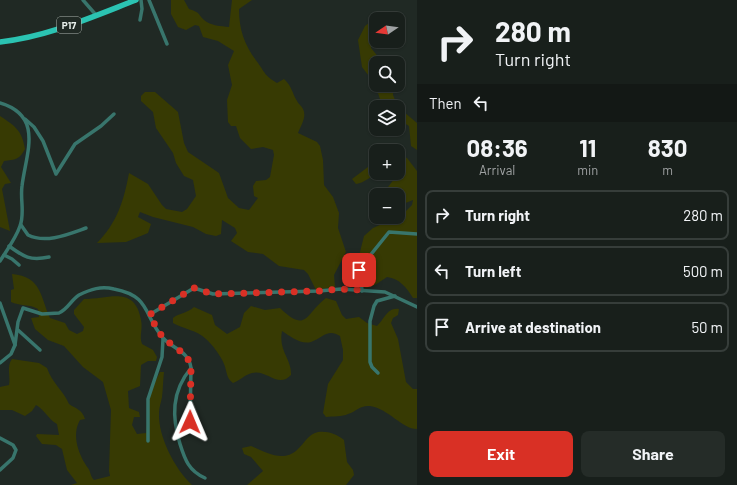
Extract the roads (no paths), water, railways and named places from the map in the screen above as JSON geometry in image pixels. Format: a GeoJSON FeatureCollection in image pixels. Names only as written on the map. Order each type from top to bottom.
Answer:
{"type":"FeatureCollection","features":[{"type":"Feature","properties":{"kind":"main road","name":"P17"},"geometry":{"type":"LineString","coordinates":[[0,42],[36,35],[136,0]]}},
{"type":"Feature","properties":{"kind":"street"},"geometry":{"type":"LineString","coordinates":[[83,0],[96,15]]}},
{"type":"Feature","properties":{"kind":"street"},"geometry":{"type":"LineString","coordinates":[[140,20],[142,9],[141,0]]}},
{"type":"Feature","properties":{"kind":"street"},"geometry":{"type":"LineString","coordinates":[[149,0],[167,44]]}},
{"type":"Feature","properties":{"kind":"street"},"geometry":{"type":"LineString","coordinates":[[0,103],[11,107],[40,134],[56,174],[75,144],[101,126],[114,114]]}},
{"type":"Feature","properties":{"kind":"street"},"geometry":{"type":"LineString","coordinates":[[0,261],[21,225],[22,187],[30,142],[29,130],[23,117]]}},
{"type":"Feature","properties":{"kind":"street"},"geometry":{"type":"LineString","coordinates":[[21,225],[28,235],[41,238],[65,235],[86,228]]}},
{"type":"Feature","properties":{"kind":"street"},"geometry":{"type":"LineString","coordinates":[[362,290],[359,272],[360,268],[389,232],[417,234]]}},
{"type":"Feature","properties":{"kind":"street"},"geometry":{"type":"LineString","coordinates":[[9,246],[19,253],[33,259],[49,257]]}},
{"type":"Feature","properties":{"kind":"street"},"geometry":{"type":"LineString","coordinates":[[4,255],[19,265]]}},
{"type":"Feature","properties":{"kind":"street"},"geometry":{"type":"LineString","coordinates":[[0,364],[11,354],[15,345],[23,308],[42,314],[59,313],[78,296],[92,289],[102,287],[133,294],[149,315],[163,338],[187,356],[191,368],[190,422]]}},
{"type":"Feature","properties":{"kind":"street"},"geometry":{"type":"LineString","coordinates":[[149,315],[194,288],[213,294],[341,289],[362,290],[385,292],[417,307]]}},
{"type":"Feature","properties":{"kind":"street"},"geometry":{"type":"LineString","coordinates":[[378,373],[372,367],[370,362],[371,316],[377,301],[395,296]]}},
{"type":"Feature","properties":{"kind":"street"},"geometry":{"type":"LineString","coordinates":[[0,303],[15,345]]}},
{"type":"Feature","properties":{"kind":"street"},"geometry":{"type":"LineString","coordinates":[[18,330],[40,350]]}},
{"type":"Feature","properties":{"kind":"street"},"geometry":{"type":"LineString","coordinates":[[148,441],[148,399],[162,357],[163,338]]}},
{"type":"Feature","properties":{"kind":"street"},"geometry":{"type":"LineString","coordinates":[[191,368],[183,378],[179,387],[175,399],[174,416],[176,430],[186,462],[193,471],[205,478]]}},
{"type":"Feature","properties":{"kind":"street"},"geometry":{"type":"LineString","coordinates":[[0,438],[10,443],[16,450],[13,458],[0,470]]}}]}
